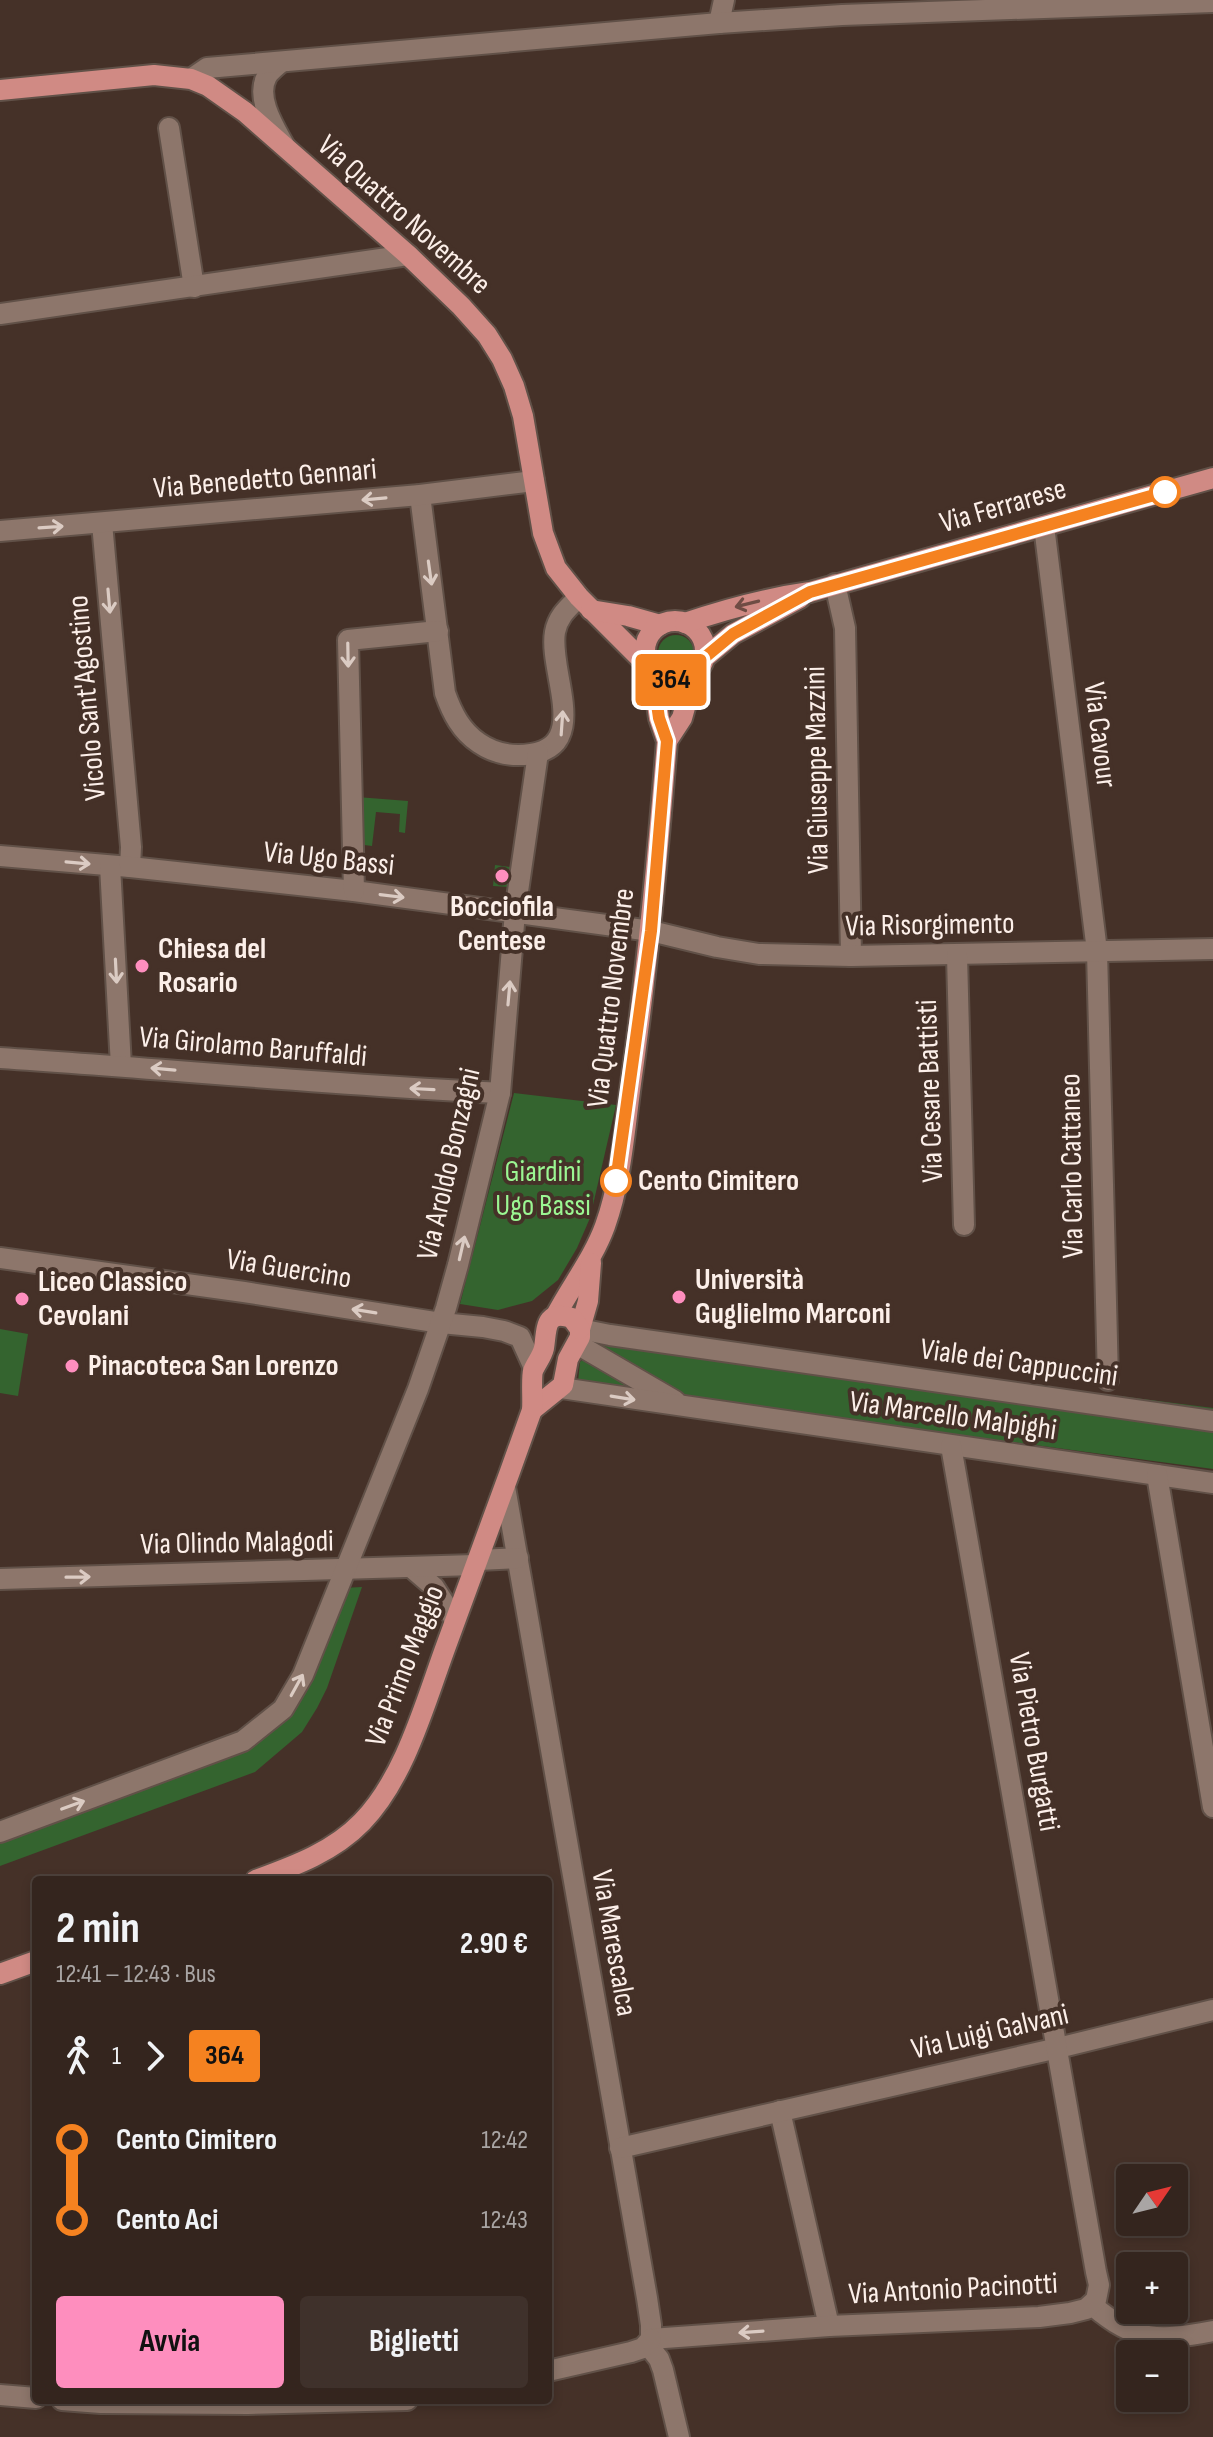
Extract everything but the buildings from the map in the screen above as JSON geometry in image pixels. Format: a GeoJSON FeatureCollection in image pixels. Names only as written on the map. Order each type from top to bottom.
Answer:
{"type":"FeatureCollection","features":[{"type":"Feature","properties":{"kind":"main road","name":"Via Quattro Novembre"},"geometry":{"type":"LineString","coordinates":[[0,90],[154,75],[191,79],[231,101],[408,255],[471,316],[502,359],[523,416],[547,545],[556,568],[585,604],[652,670]]}},
{"type":"Feature","properties":{"kind":"main road","name":"Via Ferrarese"},"geometry":{"type":"LineString","coordinates":[[685,623],[721,610],[810,592],[1213,478]]}},
{"type":"Feature","properties":{"kind":"main road","name":"Via Ferrarese"},"geometry":{"type":"LineString","coordinates":[[699,666],[733,634],[810,592]]}},
{"type":"Feature","properties":{"kind":"main road"},"geometry":{"type":"LineString","coordinates":[[585,604],[660,625],[676,621],[685,623],[699,633],[703,641],[699,666],[676,681],[667,680],[652,670]]}},
{"type":"Feature","properties":{"kind":"main road","name":"Via Quattro Novembre"},"geometry":{"type":"LineString","coordinates":[[546,1384],[543,1352],[551,1322],[592,1259],[608,1218],[616,1181],[651,931],[667,741],[659,718],[652,670],[647,662],[646,645],[653,630],[660,625]]}},
{"type":"Feature","properties":{"kind":"main road","name":"Via Quattro Novembre"},"geometry":{"type":"LineString","coordinates":[[667,741],[682,718],[699,666]]}},
{"type":"Feature","properties":{"kind":"main road","name":"Via Quattro Novembre"},"geometry":{"type":"LineString","coordinates":[[546,1384],[568,1359],[578,1336],[588,1301],[592,1259]]}},
{"type":"Feature","properties":{"kind":"main road"},"geometry":{"type":"LineString","coordinates":[[551,1322],[568,1316],[576,1321],[578,1336]]}},
{"type":"Feature","properties":{"kind":"main road","name":"Via Primo Maggio"},"geometry":{"type":"LineString","coordinates":[[269,1876],[299,1864],[337,1843],[360,1824],[380,1800],[409,1742],[532,1410],[546,1384]]}},
{"type":"Feature","properties":{"kind":"main road"},"geometry":{"type":"LineString","coordinates":[[0,1974],[32,1962]]}},
{"type":"Feature","properties":{"kind":"street"},"geometry":{"type":"LineString","coordinates":[[719,23],[724,0]]}},
{"type":"Feature","properties":{"kind":"street"},"geometry":{"type":"LineString","coordinates":[[191,79],[207,68],[719,23],[842,15],[1213,2]]}},
{"type":"Feature","properties":{"kind":"street"},"geometry":{"type":"LineString","coordinates":[[281,62],[267,76],[263,89],[266,106],[286,148]]}},
{"type":"Feature","properties":{"kind":"street"},"geometry":{"type":"LineString","coordinates":[[169,128],[194,287]]}},
{"type":"Feature","properties":{"kind":"street"},"geometry":{"type":"LineString","coordinates":[[0,314],[408,255]]}},
{"type":"Feature","properties":{"kind":"street","name":"Via Benedetto Gennari"},"geometry":{"type":"LineString","coordinates":[[0,531],[420,495],[534,481]]}},
{"type":"Feature","properties":{"kind":"street"},"geometry":{"type":"LineString","coordinates":[[420,495],[445,693],[467,734],[481,745],[497,753],[538,753],[552,747],[562,735],[564,727],[554,642],[561,615],[585,604]]}},
{"type":"Feature","properties":{"kind":"street","name":"Vicolo Sant'Agostino"},"geometry":{"type":"LineString","coordinates":[[102,523],[131,847],[120,866],[121,1066]]}},
{"type":"Feature","properties":{"kind":"street","name":"Via Cavour"},"geometry":{"type":"LineString","coordinates":[[1044,526],[1097,951]]}},
{"type":"Feature","properties":{"kind":"street","name":"Via Giuseppe Mazzini"},"geometry":{"type":"LineString","coordinates":[[835,584],[845,628],[851,956]]}},
{"type":"Feature","properties":{"kind":"street"},"geometry":{"type":"LineString","coordinates":[[354,891],[348,640],[438,631]]}},
{"type":"Feature","properties":{"kind":"street","name":"Via Aroldo Bonzagni"},"geometry":{"type":"LineString","coordinates":[[0,1832],[243,1741],[283,1709],[303,1675],[418,1389],[441,1323],[500,1093],[515,912],[538,753]]}},
{"type":"Feature","properties":{"kind":"street","name":"Via Ugo Bassi"},"geometry":{"type":"LineString","coordinates":[[0,856],[354,891],[651,931]]}},
{"type":"Feature","properties":{"kind":"street","name":"Via Risorgimento"},"geometry":{"type":"LineString","coordinates":[[651,931],[759,954],[957,955],[1213,949]]}},
{"type":"Feature","properties":{"kind":"street","name":"Via Carlo Cattaneo"},"geometry":{"type":"LineString","coordinates":[[1097,951],[1108,1380]]}},
{"type":"Feature","properties":{"kind":"street","name":"Via Cesare Battisti"},"geometry":{"type":"LineString","coordinates":[[957,955],[964,1225]]}},
{"type":"Feature","properties":{"kind":"street","name":"Via Girolamo Baruffaldi"},"geometry":{"type":"LineString","coordinates":[[0,1058],[364,1087],[500,1093]]}},
{"type":"Feature","properties":{"kind":"street","name":"Via Guercino"},"geometry":{"type":"LineString","coordinates":[[0,1258],[504,1331],[520,1337]]}},
{"type":"Feature","properties":{"kind":"street"},"geometry":{"type":"LineString","coordinates":[[546,1384],[520,1337],[551,1322]]}},
{"type":"Feature","properties":{"kind":"street","name":"Viale dei Cappuccini"},"geometry":{"type":"LineString","coordinates":[[578,1336],[610,1335],[1213,1421]]}},
{"type":"Feature","properties":{"kind":"street","name":"Via Marcello Malpighi"},"geometry":{"type":"LineString","coordinates":[[578,1336],[685,1408]]}},
{"type":"Feature","properties":{"kind":"street","name":"Via Marcello Malpighi"},"geometry":{"type":"LineString","coordinates":[[546,1384],[685,1408],[1213,1483]]}},
{"type":"Feature","properties":{"kind":"street","name":"Via Pietro Burgatti"},"geometry":{"type":"LineString","coordinates":[[951,1446],[1058,2048]]}},
{"type":"Feature","properties":{"kind":"street"},"geometry":{"type":"LineString","coordinates":[[1157,1475],[1213,1807]]}},
{"type":"Feature","properties":{"kind":"street","name":"Via Marescalca"},"geometry":{"type":"LineString","coordinates":[[505,1487],[647,2298],[651,2325],[649,2341]]}},
{"type":"Feature","properties":{"kind":"street"},"geometry":{"type":"LineString","coordinates":[[477,1562],[518,1558]]}},
{"type":"Feature","properties":{"kind":"street","name":"Via Olindo Malagodi"},"geometry":{"type":"LineString","coordinates":[[0,1579],[412,1568],[477,1562]]}},
{"type":"Feature","properties":{"kind":"street"},"geometry":{"type":"LineString","coordinates":[[412,1568],[434,1587],[455,1620]]}},
{"type":"Feature","properties":{"kind":"street","name":"Via Luigi Galvani"},"geometry":{"type":"LineString","coordinates":[[620,2148],[1213,2010]]}},
{"type":"Feature","properties":{"kind":"street","name":"Via Antonio Pacinotti"},"geometry":{"type":"LineString","coordinates":[[552,2370],[631,2352],[643,2348],[649,2341],[829,2326],[1039,2317],[1079,2311],[1092,2305],[1099,2294],[1099,2285],[1058,2048]]}},
{"type":"Feature","properties":{"kind":"street"},"geometry":{"type":"LineString","coordinates":[[780,2111],[829,2326]]}},
{"type":"Feature","properties":{"kind":"street"},"geometry":{"type":"LineString","coordinates":[[1092,2305],[1124,2329],[1147,2336],[1168,2338],[1213,2331]]}},
{"type":"Feature","properties":{"kind":"street"},"geometry":{"type":"LineString","coordinates":[[649,2341],[663,2370],[679,2437]]}},
{"type":"Feature","properties":{"kind":"street"},"geometry":{"type":"LineString","coordinates":[[0,2395],[32,2398]]}},
{"type":"Feature","properties":{"kind":"green space"},"geometry":{"type":"Polygon","coordinates":[[[676,635],[688,641],[694,653],[688,665],[676,671],[664,665],[658,653],[664,641],[676,635]]]}},
{"type":"Feature","properties":{"kind":"green space"},"geometry":{"type":"Polygon","coordinates":[[[357,797],[408,801],[405,833],[399,832],[400,814],[376,812],[372,846],[356,844],[357,797]]]}},
{"type":"Feature","properties":{"kind":"green space","name":"Bocciofila Centese"},"geometry":{"type":"Polygon","coordinates":[[[495,865],[511,867],[509,887],[493,886],[495,865]]]}},
{"type":"Feature","properties":{"kind":"green space","name":"Giardini Ugo Bassi"},"geometry":{"type":"Polygon","coordinates":[[[514,1093],[616,1105],[590,1218],[558,1280],[532,1301],[498,1310],[460,1304],[514,1093]]]}},
{"type":"Feature","properties":{"kind":"green space"},"geometry":{"type":"Polygon","coordinates":[[[603,1323],[892,1367],[1213,1408],[1213,1469],[678,1397],[597,1346],[603,1323]]]}},
{"type":"Feature","properties":{"kind":"green space"},"geometry":{"type":"Polygon","coordinates":[[[0,1329],[28,1334],[18,1396],[0,1393],[0,1329]]]}},
{"type":"Feature","properties":{"kind":"green space"},"geometry":{"type":"Polygon","coordinates":[[[586,1356],[647,1389],[578,1382],[580,1362],[586,1356]]]}},
{"type":"Feature","properties":{"kind":"green space"},"geometry":{"type":"Polygon","coordinates":[[[362,1587],[327,1688],[317,1708],[302,1732],[255,1772],[0,1866],[0,1842],[248,1750],[294,1709],[343,1588],[362,1587]]]}},
{"type":"Feature","properties":{"kind":"bus line","name":"364"},"geometry":{"type":"LineString","coordinates":[[616,1181],[651,931],[667,741],[659,718],[652,670],[667,680],[676,681],[694,675],[704,658],[733,634],[810,592],[1165,492]]}},
{"type":"Feature","properties":{"kind":"place","name":"Bocciofila Centese"},"geometry":{"type":"Point","coordinates":[502,876]}},
{"type":"Feature","properties":{"kind":"place","name":"Chiesa del Rosario"},"geometry":{"type":"Point","coordinates":[142,966]}},
{"type":"Feature","properties":{"kind":"place","name":"Cento Cimitero"},"geometry":{"type":"Point","coordinates":[616,1181]}},
{"type":"Feature","properties":{"kind":"place","name":"Università Guglielmo Marconi"},"geometry":{"type":"Point","coordinates":[679,1297]}},
{"type":"Feature","properties":{"kind":"place","name":"Liceo Classico Cevolani"},"geometry":{"type":"Point","coordinates":[22,1299]}},
{"type":"Feature","properties":{"kind":"place","name":"Pinacoteca San Lorenzo"},"geometry":{"type":"Point","coordinates":[72,1366]}}]}
